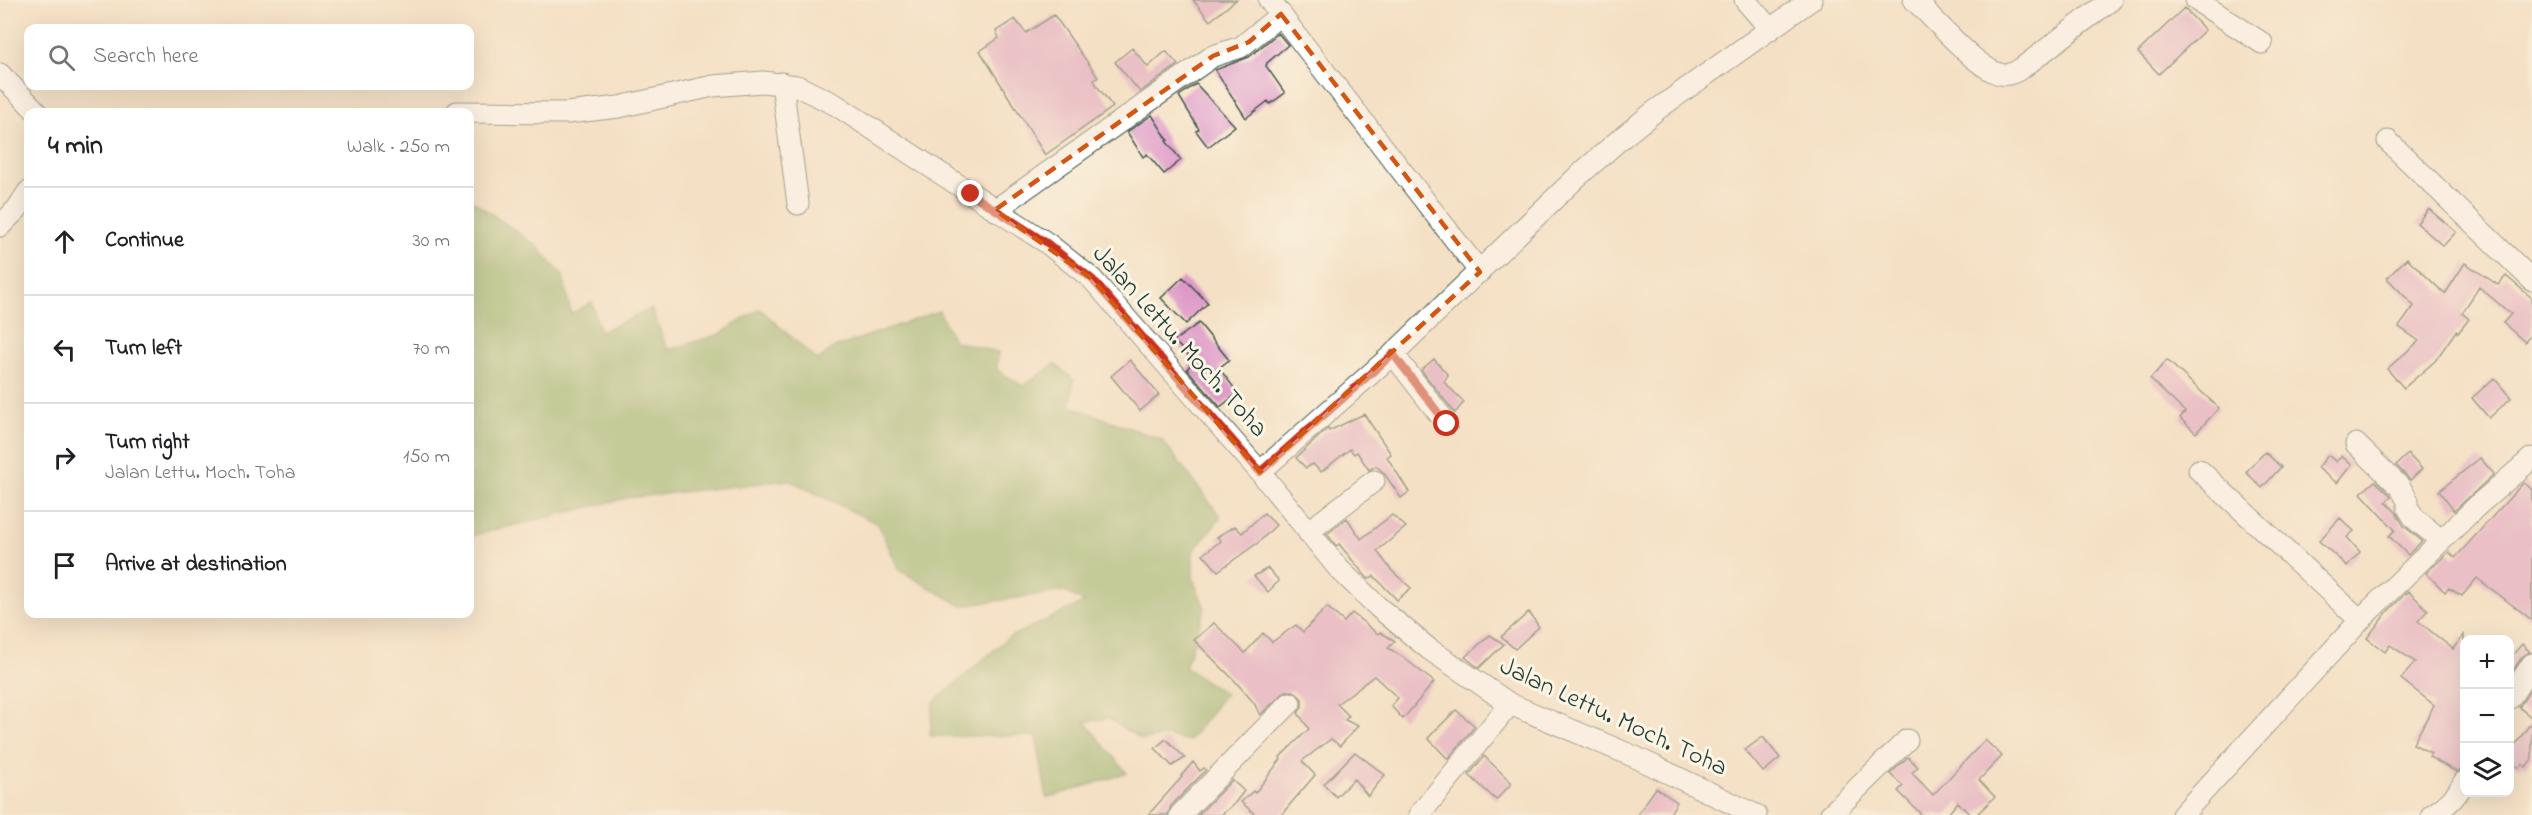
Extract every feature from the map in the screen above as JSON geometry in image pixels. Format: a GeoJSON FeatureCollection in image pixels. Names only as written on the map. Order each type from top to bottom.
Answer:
{"type":"FeatureCollection","features":[{"type":"Feature","properties":{"kind":"street"},"geometry":{"type":"LineString","coordinates":[[1745,0],[1770,29]]}},
{"type":"Feature","properties":{"kind":"street"},"geometry":{"type":"LineString","coordinates":[[1260,472],[1393,354],[1577,177],[1618,141],[1655,111],[1811,0]]}},
{"type":"Feature","properties":{"kind":"street"},"geometry":{"type":"LineString","coordinates":[[1914,0],[1978,60],[2001,75],[2014,73],[2022,68],[2111,0]]}},
{"type":"Feature","properties":{"kind":"street"},"geometry":{"type":"LineString","coordinates":[[2196,0],[2262,43]]}},
{"type":"Feature","properties":{"kind":"street"},"geometry":{"type":"LineString","coordinates":[[995,210],[1213,56],[1241,47],[1248,42],[1275,7],[1480,272]]}},
{"type":"Feature","properties":{"kind":"street"},"geometry":{"type":"LineString","coordinates":[[0,74],[33,108]]}},
{"type":"Feature","properties":{"kind":"street"},"geometry":{"type":"LineString","coordinates":[[782,83],[798,204]]}},
{"type":"Feature","properties":{"kind":"street","name":"Jalan Lettu. Moch. Toha"},"geometry":{"type":"LineString","coordinates":[[474,112],[567,113],[620,107],[713,86],[782,83],[814,93],[836,105],[1047,243],[1092,279],[1260,472],[1339,569],[1378,608],[1445,661],[1509,704],[1635,757],[1756,815]]}},
{"type":"Feature","properties":{"kind":"street"},"geometry":{"type":"LineString","coordinates":[[2388,141],[2532,280]]}},
{"type":"Feature","properties":{"kind":"street"},"geometry":{"type":"LineString","coordinates":[[0,226],[24,198]]}},
{"type":"Feature","properties":{"kind":"street"},"geometry":{"type":"LineString","coordinates":[[1393,354],[1447,424]]}},
{"type":"Feature","properties":{"kind":"street"},"geometry":{"type":"LineString","coordinates":[[2356,444],[2400,487],[2415,519],[2441,540]]}},
{"type":"Feature","properties":{"kind":"street"},"geometry":{"type":"LineString","coordinates":[[2182,815],[2360,620],[2441,540],[2532,458]]}},
{"type":"Feature","properties":{"kind":"street"},"geometry":{"type":"LineString","coordinates":[[2199,470],[2360,620]]}},
{"type":"Feature","properties":{"kind":"street"},"geometry":{"type":"LineString","coordinates":[[1308,532],[1374,481]]}},
{"type":"Feature","properties":{"kind":"street"},"geometry":{"type":"LineString","coordinates":[[2514,693],[2532,664]]}},
{"type":"Feature","properties":{"kind":"street"},"geometry":{"type":"LineString","coordinates":[[1180,815],[1290,703]]}},
{"type":"Feature","properties":{"kind":"street"},"geometry":{"type":"LineString","coordinates":[[1419,815],[1509,704]]}},
{"type":"Feature","properties":{"kind":"street"},"geometry":{"type":"LineString","coordinates":[[1830,815],[1907,740]]}},
{"type":"Feature","properties":{"kind":"street"},"geometry":{"type":"LineString","coordinates":[[2432,815],[2444,808],[2460,790]]}},
{"type":"Feature","properties":{"kind":"highlighted area"},"geometry":{"type":"Polygon","coordinates":[[[1281,14],[1480,272],[1260,472],[1092,279],[995,210],[1213,56],[1249,42],[1281,14]]]}},
{"type":"Feature","properties":{"kind":"green space"},"geometry":{"type":"Polygon","coordinates":[[[474,202],[537,246],[563,276],[571,314],[592,302],[600,332],[651,309],[668,350],[720,334],[760,309],[818,361],[831,349],[939,311],[954,341],[998,352],[997,370],[1023,386],[1055,364],[1074,380],[1070,406],[1162,440],[1221,517],[1193,551],[1193,579],[1205,608],[1185,667],[1225,694],[1189,741],[1169,736],[1142,740],[1108,718],[1085,722],[1127,773],[1047,798],[1036,736],[930,736],[933,703],[1008,638],[1085,602],[1063,591],[962,606],[899,570],[878,524],[789,480],[627,498],[474,535],[474,202]]]}},
{"type":"Feature","properties":{"kind":"building"},"geometry":{"type":"Polygon","coordinates":[[[1193,0],[1236,0],[1210,21],[1193,0]]]}},
{"type":"Feature","properties":{"kind":"building"},"geometry":{"type":"Polygon","coordinates":[[[2184,8],[2205,30],[2159,74],[2138,52],[2184,8]]]}},
{"type":"Feature","properties":{"kind":"building"},"geometry":{"type":"Polygon","coordinates":[[[1054,15],[1098,77],[1094,80],[1097,86],[1113,107],[1045,155],[980,51],[999,38],[996,31],[1015,19],[1026,33],[1054,15]]]}},
{"type":"Feature","properties":{"kind":"building"},"geometry":{"type":"Polygon","coordinates":[[[1278,33],[1288,45],[1266,66],[1285,93],[1270,104],[1268,101],[1246,118],[1215,70],[1249,57],[1278,33]]]}},
{"type":"Feature","properties":{"kind":"building"},"geometry":{"type":"Polygon","coordinates":[[[1132,48],[1148,67],[1166,51],[1178,65],[1140,92],[1115,62],[1132,48]]]}},
{"type":"Feature","properties":{"kind":"building"},"geometry":{"type":"Polygon","coordinates":[[[1196,84],[1235,126],[1208,147],[1196,131],[1199,129],[1179,96],[1196,84]]]}},
{"type":"Feature","properties":{"kind":"building"},"geometry":{"type":"Polygon","coordinates":[[[1152,115],[1168,140],[1166,141],[1181,160],[1164,174],[1147,154],[1143,157],[1127,132],[1152,115]]]}},
{"type":"Feature","properties":{"kind":"building"},"geometry":{"type":"Polygon","coordinates":[[[2429,209],[2456,232],[2443,246],[2417,223],[2429,209]]]}},
{"type":"Feature","properties":{"kind":"building"},"geometry":{"type":"Polygon","coordinates":[[[2407,258],[2445,294],[2465,263],[2498,285],[2506,276],[2532,298],[2532,333],[2525,342],[2503,323],[2511,314],[2479,287],[2462,313],[2469,319],[2458,333],[2456,331],[2435,361],[2404,388],[2387,369],[2419,341],[2399,327],[2414,306],[2387,278],[2407,258]]]}},
{"type":"Feature","properties":{"kind":"building"},"geometry":{"type":"Polygon","coordinates":[[[1183,277],[1208,303],[1186,324],[1161,298],[1183,277]]]}},
{"type":"Feature","properties":{"kind":"building"},"geometry":{"type":"Polygon","coordinates":[[[1199,323],[1229,360],[1219,368],[1238,393],[1220,407],[1187,369],[1194,361],[1174,341],[1199,323]]]}},
{"type":"Feature","properties":{"kind":"building"},"geometry":{"type":"Polygon","coordinates":[[[1434,359],[1448,375],[1444,382],[1464,402],[1455,413],[1421,370],[1434,359]]]}},
{"type":"Feature","properties":{"kind":"building"},"geometry":{"type":"Polygon","coordinates":[[[1130,360],[1159,395],[1140,411],[1111,376],[1130,360]]]}},
{"type":"Feature","properties":{"kind":"building"},"geometry":{"type":"Polygon","coordinates":[[[2167,360],[2219,408],[2196,433],[2180,418],[2185,412],[2150,379],[2167,360]]]}},
{"type":"Feature","properties":{"kind":"building"},"geometry":{"type":"Polygon","coordinates":[[[2494,378],[2511,398],[2489,418],[2472,398],[2494,378]]]}},
{"type":"Feature","properties":{"kind":"building"},"geometry":{"type":"Polygon","coordinates":[[[1364,414],[1391,454],[1387,457],[1409,492],[1401,498],[1384,473],[1376,466],[1369,470],[1357,452],[1354,454],[1350,449],[1321,472],[1313,464],[1306,468],[1296,458],[1328,428],[1329,431],[1364,414]]]}},
{"type":"Feature","properties":{"kind":"building"},"geometry":{"type":"Polygon","coordinates":[[[2265,452],[2281,467],[2262,488],[2246,472],[2265,452]]]}},
{"type":"Feature","properties":{"kind":"building"},"geometry":{"type":"Polygon","coordinates":[[[2408,454],[2422,469],[2410,480],[2396,465],[2408,454]]]}},
{"type":"Feature","properties":{"kind":"building"},"geometry":{"type":"Polygon","coordinates":[[[2328,455],[2336,462],[2341,456],[2352,464],[2337,483],[2318,468],[2328,455]]]}},
{"type":"Feature","properties":{"kind":"building"},"geometry":{"type":"Polygon","coordinates":[[[2480,458],[2494,474],[2454,511],[2439,491],[2480,458]]]}},
{"type":"Feature","properties":{"kind":"building"},"geometry":{"type":"Polygon","coordinates":[[[2375,481],[2390,495],[2391,497],[2386,502],[2396,512],[2404,526],[2422,541],[2408,555],[2389,536],[2395,530],[2361,493],[2375,481]]]}},
{"type":"Feature","properties":{"kind":"building"},"geometry":{"type":"Polygon","coordinates":[[[2524,482],[2532,490],[2532,620],[2477,578],[2462,596],[2449,588],[2445,592],[2426,573],[2449,552],[2455,558],[2524,482]]]}},
{"type":"Feature","properties":{"kind":"building"},"geometry":{"type":"Polygon","coordinates":[[[1264,513],[1276,525],[1259,542],[1218,571],[1203,554],[1221,541],[1217,537],[1235,526],[1242,533],[1264,513]]]}},
{"type":"Feature","properties":{"kind":"building"},"geometry":{"type":"Polygon","coordinates":[[[1392,515],[1406,527],[1377,551],[1392,571],[1411,588],[1397,600],[1374,576],[1368,579],[1339,544],[1336,546],[1327,534],[1347,518],[1361,539],[1392,515]]]}},
{"type":"Feature","properties":{"kind":"building"},"geometry":{"type":"Polygon","coordinates":[[[2340,518],[2354,531],[2347,537],[2360,552],[2347,566],[2319,541],[2340,518]]]}},
{"type":"Feature","properties":{"kind":"building"},"geometry":{"type":"Polygon","coordinates":[[[1268,568],[1279,581],[1268,592],[1254,576],[1268,568]]]}},
{"type":"Feature","properties":{"kind":"building"},"geometry":{"type":"Polygon","coordinates":[[[2408,591],[2428,610],[2418,621],[2453,649],[2460,640],[2460,771],[2457,772],[2429,757],[2431,753],[2413,744],[2434,705],[2401,679],[2415,662],[2390,645],[2385,652],[2367,638],[2388,611],[2408,591]]]}},
{"type":"Feature","properties":{"kind":"building"},"geometry":{"type":"Polygon","coordinates":[[[1327,607],[1344,622],[1352,613],[1378,634],[1380,632],[1395,641],[1388,648],[1434,682],[1403,719],[1391,706],[1398,698],[1374,676],[1337,704],[1349,716],[1345,720],[1358,726],[1340,746],[1331,739],[1302,761],[1315,775],[1281,815],[1256,815],[1241,802],[1253,791],[1255,793],[1281,759],[1280,757],[1309,729],[1298,713],[1302,707],[1302,699],[1294,691],[1286,691],[1260,715],[1254,703],[1235,681],[1194,640],[1214,623],[1245,653],[1263,633],[1272,642],[1296,625],[1303,632],[1327,607]]]}},
{"type":"Feature","properties":{"kind":"building"},"geometry":{"type":"Polygon","coordinates":[[[1529,612],[1539,627],[1515,649],[1501,637],[1529,612]]]}},
{"type":"Feature","properties":{"kind":"building"},"geometry":{"type":"Polygon","coordinates":[[[1490,635],[1504,644],[1479,668],[1465,657],[1490,635]]]}},
{"type":"Feature","properties":{"kind":"building"},"geometry":{"type":"Polygon","coordinates":[[[2522,644],[2530,652],[2522,657],[2514,669],[2514,653],[2522,644]]]}},
{"type":"Feature","properties":{"kind":"building"},"geometry":{"type":"Polygon","coordinates":[[[2532,687],[2532,718],[2519,707],[2532,687]]]}},
{"type":"Feature","properties":{"kind":"building"},"geometry":{"type":"Polygon","coordinates":[[[1456,710],[1475,726],[1448,759],[1428,738],[1456,710]]]}},
{"type":"Feature","properties":{"kind":"building"},"geometry":{"type":"Polygon","coordinates":[[[2532,721],[2532,759],[2526,767],[2522,764],[2519,768],[2514,764],[2514,746],[2532,721]]]}},
{"type":"Feature","properties":{"kind":"building"},"geometry":{"type":"Polygon","coordinates":[[[1763,737],[1780,758],[1763,772],[1745,750],[1763,737]]]}},
{"type":"Feature","properties":{"kind":"building"},"geometry":{"type":"Polygon","coordinates":[[[1166,739],[1185,758],[1172,766],[1155,748],[1166,739]]]}},
{"type":"Feature","properties":{"kind":"building"},"geometry":{"type":"Polygon","coordinates":[[[1985,740],[2002,756],[1979,780],[1995,797],[1976,815],[1970,815],[1958,802],[1947,815],[1922,815],[1898,791],[1903,786],[1890,774],[1908,757],[1918,767],[1912,773],[1933,795],[1985,740]]]}},
{"type":"Feature","properties":{"kind":"building"},"geometry":{"type":"Polygon","coordinates":[[[1355,752],[1385,775],[1368,796],[1354,779],[1336,797],[1324,784],[1355,752]]]}},
{"type":"Feature","properties":{"kind":"building"},"geometry":{"type":"Polygon","coordinates":[[[1484,756],[1512,783],[1496,800],[1469,775],[1484,756]]]}},
{"type":"Feature","properties":{"kind":"building"},"geometry":{"type":"Polygon","coordinates":[[[1193,762],[1200,771],[1204,768],[1206,770],[1171,806],[1168,815],[1148,815],[1182,777],[1193,762]]]}},
{"type":"Feature","properties":{"kind":"building"},"geometry":{"type":"Polygon","coordinates":[[[1232,780],[1244,791],[1234,804],[1221,815],[1198,815],[1232,780]]]}},
{"type":"Feature","properties":{"kind":"building"},"geometry":{"type":"Polygon","coordinates":[[[1656,788],[1677,802],[1669,815],[1637,815],[1656,788]]]}},
{"type":"Feature","properties":{"kind":"route"},"geometry":{"type":"LineString","coordinates":[[971,194],[1047,243],[1092,279],[1260,472],[1393,354],[1447,424]]}}]}
